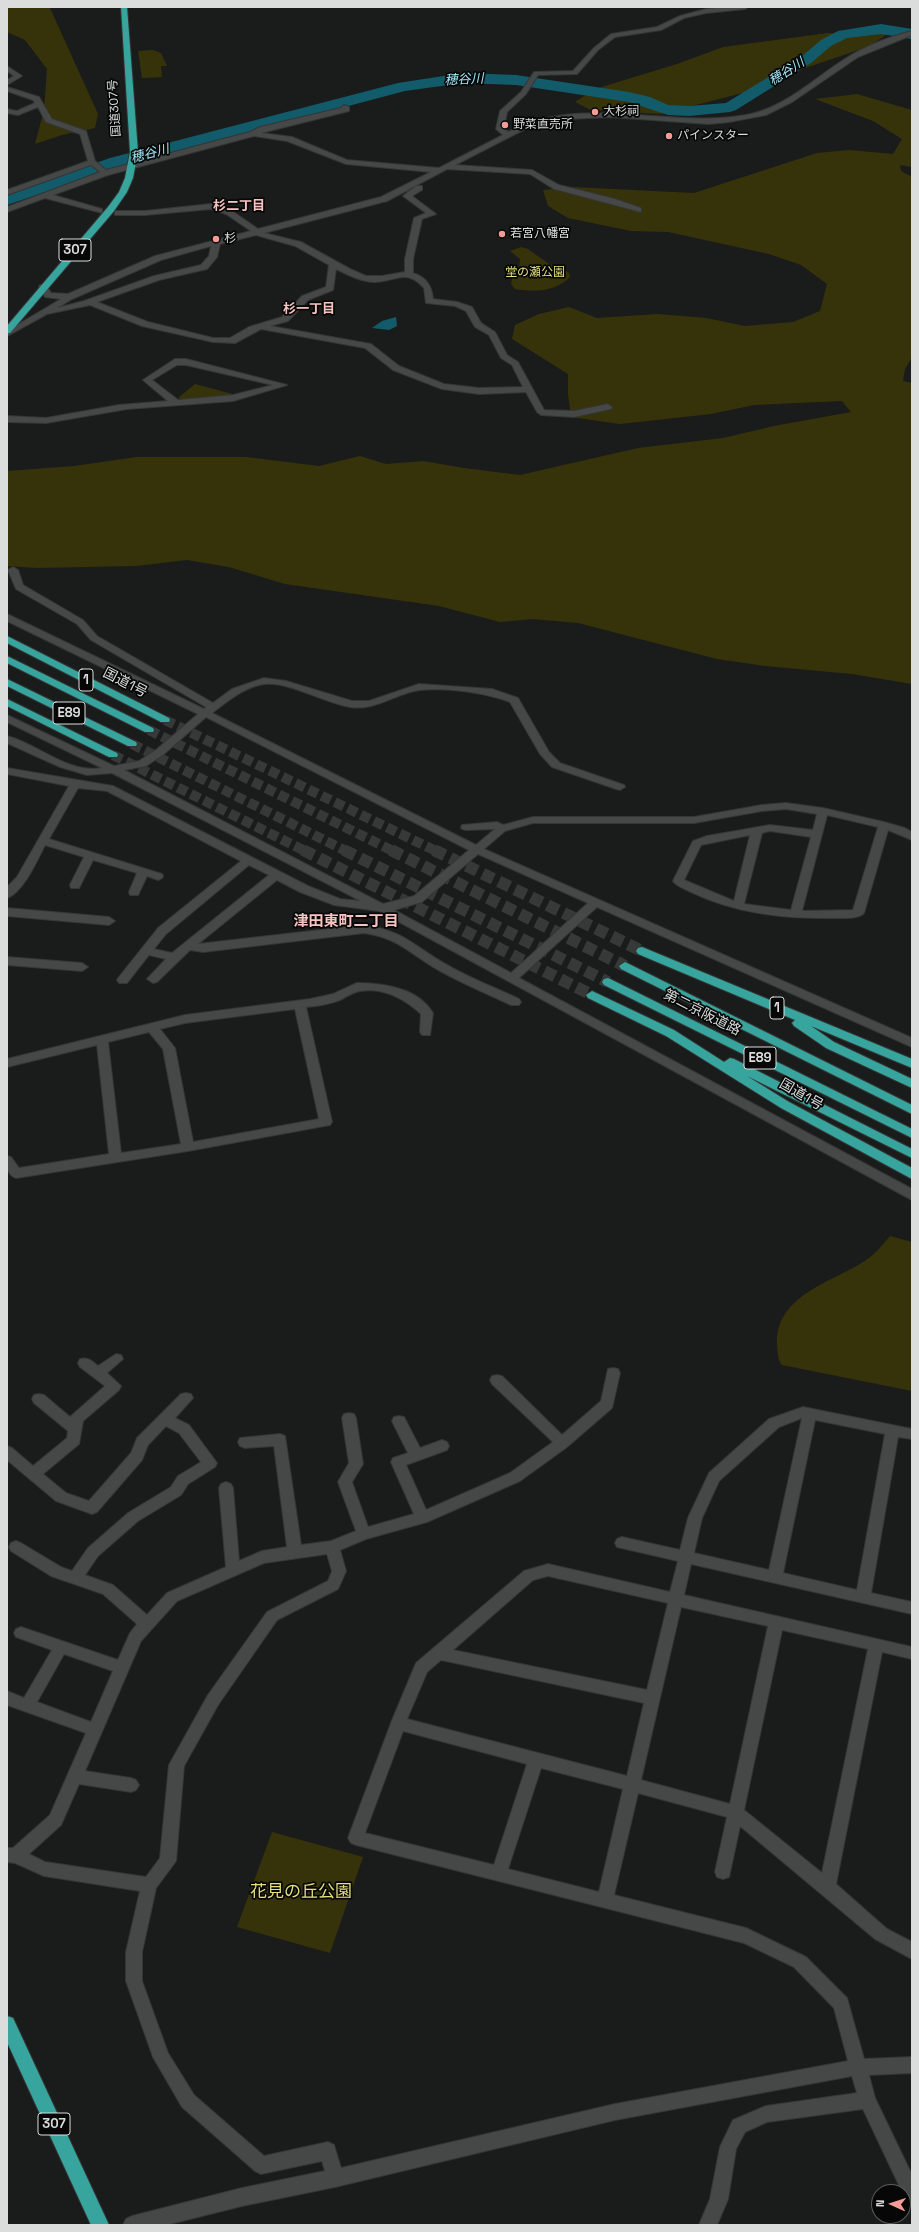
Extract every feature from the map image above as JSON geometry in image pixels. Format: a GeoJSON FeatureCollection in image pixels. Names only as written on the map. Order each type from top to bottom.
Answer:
{"type":"FeatureCollection","features":[{"type":"Feature","properties":{"kind":"highway","name":"国道307号"},"geometry":{"type":"LineString","coordinates":[[7,331],[111,209],[123,192],[132,164],[134,152],[124,7]]}},
{"type":"Feature","properties":{"kind":"highway","name":"国道1号"},"geometry":{"type":"LineString","coordinates":[[7,639],[166,720]]}},
{"type":"Feature","properties":{"kind":"highway","name":"E89"},"geometry":{"type":"LineString","coordinates":[[7,659],[149,730]]}},
{"type":"Feature","properties":{"kind":"highway","name":"E89"},"geometry":{"type":"LineString","coordinates":[[7,682],[132,744]]}},
{"type":"Feature","properties":{"kind":"highway"},"geometry":{"type":"LineString","coordinates":[[7,702],[113,755]]}},
{"type":"Feature","properties":{"kind":"highway","name":"1"},"geometry":{"type":"LineString","coordinates":[[642,951],[912,1064]]}},
{"type":"Feature","properties":{"kind":"highway","name":"第二京阪道路"},"geometry":{"type":"LineString","coordinates":[[625,966],[912,1110]]}},
{"type":"Feature","properties":{"kind":"highway","name":"第二京阪道路"},"geometry":{"type":"LineString","coordinates":[[608,982],[912,1134]]}},
{"type":"Feature","properties":{"kind":"highway","name":"国道1号"},"geometry":{"type":"LineString","coordinates":[[592,995],[670,1033],[785,1105],[912,1174]]}},
{"type":"Feature","properties":{"kind":"highway"},"geometry":{"type":"LineString","coordinates":[[777,1008],[830,1045],[912,1084]]}},
{"type":"Feature","properties":{"kind":"highway"},"geometry":{"type":"LineString","coordinates":[[670,1033],[912,1154]]}},
{"type":"Feature","properties":{"kind":"highway","name":"307"},"geometry":{"type":"LineString","coordinates":[[7,2024],[100,2225]]}},
{"type":"Feature","properties":{"kind":"street"},"geometry":{"type":"LineString","coordinates":[[506,134],[500,129],[504,112],[530,85],[536,73],[568,75],[575,73],[596,49],[619,33],[659,29],[682,17],[706,11],[744,7]]}},
{"type":"Feature","properties":{"kind":"street"},"geometry":{"type":"LineString","coordinates":[[7,334],[68,297],[122,272],[158,258],[384,199],[506,134],[527,125],[572,116],[609,115],[705,123],[751,117],[775,109],[797,98],[848,60],[868,49],[912,33]]}},
{"type":"Feature","properties":{"kind":"street"},"geometry":{"type":"LineString","coordinates":[[899,37],[912,41]]}},
{"type":"Feature","properties":{"kind":"street"},"geometry":{"type":"LineString","coordinates":[[7,68],[19,76],[7,83]]}},
{"type":"Feature","properties":{"kind":"street"},"geometry":{"type":"LineString","coordinates":[[7,89],[36,99],[49,120],[83,133],[92,162],[104,173]]}},
{"type":"Feature","properties":{"kind":"street"},"geometry":{"type":"LineString","coordinates":[[7,111],[18,113],[39,104]]}},
{"type":"Feature","properties":{"kind":"street"},"geometry":{"type":"LineString","coordinates":[[7,210],[43,195],[132,164],[253,134],[263,129],[346,109],[344,107]]}},
{"type":"Feature","properties":{"kind":"street"},"geometry":{"type":"LineString","coordinates":[[253,134],[289,139],[346,162],[532,172],[538,178],[565,191],[625,203],[638,210]]}},
{"type":"Feature","properties":{"kind":"street"},"geometry":{"type":"LineString","coordinates":[[7,193],[92,162]]}},
{"type":"Feature","properties":{"kind":"street"},"geometry":{"type":"LineString","coordinates":[[409,274],[409,259],[418,218],[432,214],[407,196],[426,184],[420,181]]}},
{"type":"Feature","properties":{"kind":"street"},"geometry":{"type":"LineString","coordinates":[[43,195],[99,210]]}},
{"type":"Feature","properties":{"kind":"street"},"geometry":{"type":"LineString","coordinates":[[118,213],[136,214],[197,208],[218,208],[236,217],[256,232],[296,243],[350,274],[370,279],[409,274],[418,276],[428,288],[429,301],[457,304],[469,309],[478,325],[492,334],[504,356],[516,364],[541,412],[574,414],[608,407]]}},
{"type":"Feature","properties":{"kind":"street"},"geometry":{"type":"LineString","coordinates":[[45,312],[74,308],[141,282],[204,267],[213,257],[216,243]]}},
{"type":"Feature","properties":{"kind":"street"},"geometry":{"type":"LineString","coordinates":[[91,302],[105,310],[120,313],[145,324],[219,341],[232,341],[252,329],[263,327],[285,319],[305,298],[330,288],[333,264]]}},
{"type":"Feature","properties":{"kind":"street"},"geometry":{"type":"LineString","coordinates":[[43,288],[48,295],[68,297]]}},
{"type":"Feature","properties":{"kind":"street"},"geometry":{"type":"LineString","coordinates":[[263,327],[275,331],[368,346],[396,368],[442,386],[479,391],[528,389]]}},
{"type":"Feature","properties":{"kind":"street"},"geometry":{"type":"LineString","coordinates":[[7,419],[25,422],[60,419],[113,408],[176,403],[233,398],[283,385],[186,362],[175,362],[147,380],[176,403]]}},
{"type":"Feature","properties":{"kind":"street"},"geometry":{"type":"LineString","coordinates":[[13,570],[19,587],[80,622],[94,638],[209,710]]}},
{"type":"Feature","properties":{"kind":"street"},"geometry":{"type":"LineString","coordinates":[[7,618],[209,710],[476,849],[912,1043]]}},
{"type":"Feature","properties":{"kind":"street"},"geometry":{"type":"LineString","coordinates":[[7,738],[77,770],[91,773],[116,770],[142,764],[160,752],[209,710],[236,691],[264,681],[282,683],[351,704],[370,704],[419,688],[492,692],[514,700],[545,754],[556,765],[620,787]]}},
{"type":"Feature","properties":{"kind":"street"},"geometry":{"type":"LineString","coordinates":[[7,718],[116,770],[276,855],[382,908],[912,1195]]}},
{"type":"Feature","properties":{"kind":"street"},"geometry":{"type":"LineString","coordinates":[[7,771],[76,784],[109,788],[304,888],[338,902],[382,908],[397,906],[418,899],[501,829],[533,820],[694,820],[762,808],[786,806],[823,811],[884,825],[901,830],[912,837]]}},
{"type":"Feature","properties":{"kind":"street"},"geometry":{"type":"LineString","coordinates":[[7,894],[21,879],[76,784]]}},
{"type":"Feature","properties":{"kind":"street"},"geometry":{"type":"LineString","coordinates":[[796,914],[823,811]]}},
{"type":"Feature","properties":{"kind":"street"},"geometry":{"type":"LineString","coordinates":[[466,827],[497,825],[501,829]]}},
{"type":"Feature","properties":{"kind":"street"},"geometry":{"type":"LineString","coordinates":[[817,834],[770,828],[707,839],[697,843],[678,881],[738,906],[816,916],[858,913],[884,825]]}},
{"type":"Feature","properties":{"kind":"street"},"geometry":{"type":"LineString","coordinates":[[738,906],[757,830]]}},
{"type":"Feature","properties":{"kind":"street"},"geometry":{"type":"LineString","coordinates":[[43,841],[158,876]]}},
{"type":"Feature","properties":{"kind":"street"},"geometry":{"type":"LineString","coordinates":[[75,885],[90,855]]}},
{"type":"Feature","properties":{"kind":"street"},"geometry":{"type":"LineString","coordinates":[[123,980],[162,931],[250,860]]}},
{"type":"Feature","properties":{"kind":"street"},"geometry":{"type":"LineString","coordinates":[[134,892],[143,872]]}},
{"type":"Feature","properties":{"kind":"street"},"geometry":{"type":"LineString","coordinates":[[153,979],[174,957],[277,874]]}},
{"type":"Feature","properties":{"kind":"street"},"geometry":{"type":"LineString","coordinates":[[512,978],[596,902]]}},
{"type":"Feature","properties":{"kind":"street"},"geometry":{"type":"LineString","coordinates":[[7,912],[109,921]]}},
{"type":"Feature","properties":{"kind":"street"},"geometry":{"type":"LineString","coordinates":[[188,946],[203,948],[364,929],[384,931],[400,937],[444,969],[515,1002]]}},
{"type":"Feature","properties":{"kind":"street"},"geometry":{"type":"LineString","coordinates":[[146,951],[174,957]]}},
{"type":"Feature","properties":{"kind":"street"},"geometry":{"type":"LineString","coordinates":[[7,961],[82,967]]}},
{"type":"Feature","properties":{"kind":"street"},"geometry":{"type":"LineString","coordinates":[[7,1064],[151,1026],[185,1019],[300,1004],[336,997],[357,988],[374,987],[394,991],[414,1001],[427,1014],[426,1032]]}},
{"type":"Feature","properties":{"kind":"street"},"geometry":{"type":"LineString","coordinates":[[7,1160],[16,1173],[188,1147],[326,1122],[300,1004]]}},
{"type":"Feature","properties":{"kind":"street"},"geometry":{"type":"LineString","coordinates":[[151,1026],[169,1048],[188,1147]]}},
{"type":"Feature","properties":{"kind":"street"},"geometry":{"type":"LineString","coordinates":[[102,1040],[116,1158]]}},
{"type":"Feature","properties":{"kind":"street"},"geometry":{"type":"LineString","coordinates":[[98,1373],[116,1359]]}},
{"type":"Feature","properties":{"kind":"street"},"geometry":{"type":"LineString","coordinates":[[32,1474],[74,1440],[76,1419],[114,1386],[85,1363]]}},
{"type":"Feature","properties":{"kind":"street"},"geometry":{"type":"LineString","coordinates":[[148,1884],[44,1869],[12,1855],[56,1820],[135,1637],[172,1597],[262,1557],[332,1547],[364,1534],[422,1518],[515,1477],[562,1443],[607,1404],[613,1373]]}},
{"type":"Feature","properties":{"kind":"street"},"geometry":{"type":"LineString","coordinates":[[497,1380],[562,1443]]}},
{"type":"Feature","properties":{"kind":"street"},"geometry":{"type":"LineString","coordinates":[[7,1452],[61,1497],[92,1508],[137,1456],[142,1442],[186,1398]]}},
{"type":"Feature","properties":{"kind":"street"},"geometry":{"type":"LineString","coordinates":[[39,1399],[75,1429]]}},
{"type":"Feature","properties":{"kind":"street"},"geometry":{"type":"LineString","coordinates":[[605,1900],[694,1518],[714,1477],[774,1423],[803,1412],[912,1434]]}},
{"type":"Feature","properties":{"kind":"street"},"geometry":{"type":"LineString","coordinates":[[775,1577],[810,1414]]}},
{"type":"Feature","properties":{"kind":"street"},"geometry":{"type":"LineString","coordinates":[[349,1418],[356,1464],[345,1482],[364,1534]]}},
{"type":"Feature","properties":{"kind":"street"},"geometry":{"type":"LineString","coordinates":[[75,1578],[93,1552],[133,1517],[176,1491],[183,1480],[210,1463],[184,1429],[164,1419]]}},
{"type":"Feature","properties":{"kind":"street"},"geometry":{"type":"LineString","coordinates":[[399,1420],[416,1456]]}},
{"type":"Feature","properties":{"kind":"street"},"geometry":{"type":"LineString","coordinates":[[863,1597],[892,1430]]}},
{"type":"Feature","properties":{"kind":"street"},"geometry":{"type":"LineString","coordinates":[[246,1442],[280,1440],[295,1552]]}},
{"type":"Feature","properties":{"kind":"street"},"geometry":{"type":"LineString","coordinates":[[422,1518],[398,1462],[442,1446]]}},
{"type":"Feature","properties":{"kind":"street"},"geometry":{"type":"LineString","coordinates":[[226,1488],[233,1570]]}},
{"type":"Feature","properties":{"kind":"street"},"geometry":{"type":"LineString","coordinates":[[622,1542],[912,1608]]}},
{"type":"Feature","properties":{"kind":"street"},"geometry":{"type":"LineString","coordinates":[[16,1547],[56,1572],[108,1589],[147,1624]]}},
{"type":"Feature","properties":{"kind":"street"},"geometry":{"type":"LineString","coordinates":[[332,1547],[339,1571],[332,1585],[272,1616],[213,1700],[177,1765],[168,1861],[148,1884],[134,1952],[134,1981],[161,2057],[188,2101],[261,2165],[328,2151],[335,2178]]}},
{"type":"Feature","properties":{"kind":"street"},"geometry":{"type":"LineString","coordinates":[[912,1653],[548,1570],[529,1575],[421,1668],[398,1723],[356,1838],[746,1936],[800,1962],[841,2004],[867,2100],[912,2194]]}},
{"type":"Feature","properties":{"kind":"street"},"geometry":{"type":"LineString","coordinates":[[723,1872],[776,1622]]}},
{"type":"Feature","properties":{"kind":"street"},"geometry":{"type":"LineString","coordinates":[[20,1632],[122,1668]]}},
{"type":"Feature","properties":{"kind":"street"},"geometry":{"type":"LineString","coordinates":[[828,1888],[876,1644]]}},
{"type":"Feature","properties":{"kind":"street"},"geometry":{"type":"LineString","coordinates":[[28,1705],[61,1647]]}},
{"type":"Feature","properties":{"kind":"street"},"geometry":{"type":"LineString","coordinates":[[439,1653],[652,1698]]}},
{"type":"Feature","properties":{"kind":"street"},"geometry":{"type":"LineString","coordinates":[[7,1698],[95,1730]]}},
{"type":"Feature","properties":{"kind":"street"},"geometry":{"type":"LineString","coordinates":[[398,1723],[735,1812],[828,1888],[881,1934],[912,1951]]}},
{"type":"Feature","properties":{"kind":"street"},"geometry":{"type":"LineString","coordinates":[[498,1874],[536,1760]]}},
{"type":"Feature","properties":{"kind":"street"},"geometry":{"type":"LineString","coordinates":[[75,1777],[131,1785]]}},
{"type":"Feature","properties":{"kind":"street"},"geometry":{"type":"LineString","coordinates":[[132,2225],[242,2197],[335,2178],[615,2112],[859,2067],[912,2065]]}},
{"type":"Feature","properties":{"kind":"street"},"geometry":{"type":"LineString","coordinates":[[708,2225],[719,2199],[728,2147],[739,2126],[766,2114],[867,2100]]}},
{"type":"Feature","properties":{"kind":"green space"},"geometry":{"type":"Polygon","coordinates":[[[7,7],[53,7],[50,8],[98,114],[95,128],[62,135],[35,144],[44,110],[47,69],[25,40],[7,32],[7,7]]]}},
{"type":"Feature","properties":{"kind":"green space"},"geometry":{"type":"Polygon","coordinates":[[[828,33],[887,34],[870,46],[779,77],[758,89],[661,114],[591,110],[575,102],[595,89],[677,64],[723,47],[828,33]]]}},
{"type":"Feature","properties":{"kind":"green space"},"geometry":{"type":"Polygon","coordinates":[[[153,50],[161,53],[167,66],[161,66],[162,77],[142,78],[138,51],[153,50]]]}},
{"type":"Feature","properties":{"kind":"green space"},"geometry":{"type":"Polygon","coordinates":[[[857,94],[912,110],[912,167],[900,165],[901,171],[912,177],[912,357],[905,369],[903,381],[912,383],[912,684],[852,674],[765,666],[717,659],[578,623],[533,619],[500,622],[439,606],[285,584],[229,567],[187,560],[136,566],[37,568],[7,566],[7,471],[74,466],[137,457],[246,457],[319,466],[360,456],[386,464],[423,461],[520,475],[638,448],[723,438],[774,426],[851,412],[842,401],[754,405],[711,414],[620,424],[571,417],[568,394],[568,374],[512,339],[515,325],[539,314],[569,307],[597,318],[658,314],[706,318],[745,326],[793,322],[820,311],[827,284],[801,265],[769,254],[668,232],[631,231],[568,218],[548,206],[543,190],[573,187],[694,193],[817,153],[849,150],[893,154],[902,139],[873,121],[815,99],[857,94]]]}},
{"type":"Feature","properties":{"kind":"green space","name":"堂の瀬公園"},"geometry":{"type":"Polygon","coordinates":[[[521,247],[528,249],[549,264],[562,268],[569,273],[570,277],[558,286],[544,290],[515,289],[511,284],[513,274],[519,269],[520,259],[510,251],[521,247]]]}},
{"type":"Feature","properties":{"kind":"green space"},"geometry":{"type":"Polygon","coordinates":[[[195,384],[236,395],[187,401],[178,398],[195,384]]]}},
{"type":"Feature","properties":{"kind":"green space"},"geometry":{"type":"Polygon","coordinates":[[[890,1236],[912,1242],[912,1391],[782,1365],[778,1358],[777,1345],[779,1327],[786,1313],[797,1301],[810,1291],[869,1258],[890,1236]]]}},
{"type":"Feature","properties":{"kind":"green space","name":"花見の丘公園"},"geometry":{"type":"Polygon","coordinates":[[[272,1832],[363,1857],[330,1953],[237,1927],[272,1832]]]}},
{"type":"Feature","properties":{"kind":"water"},"geometry":{"type":"Polygon","coordinates":[[[396,317],[397,326],[389,330],[372,328],[382,321],[396,317]]]}},
{"type":"Feature","properties":{"kind":"waterway","name":"穂谷川"},"geometry":{"type":"LineString","coordinates":[[7,200],[116,162],[404,86],[463,78],[516,80],[629,97],[644,100],[656,107],[668,110],[689,111],[730,107],[806,60],[826,43],[843,34],[881,29],[912,34]]}},
{"type":"Feature","properties":{"kind":"tunnel"},"geometry":{"type":"LineString","coordinates":[[165,720],[436,851]]}},
{"type":"Feature","properties":{"kind":"tunnel"},"geometry":{"type":"LineString","coordinates":[[149,730],[393,851]]}},
{"type":"Feature","properties":{"kind":"tunnel"},"geometry":{"type":"LineString","coordinates":[[132,744],[608,982]]}},
{"type":"Feature","properties":{"kind":"tunnel"},"geometry":{"type":"LineString","coordinates":[[113,755],[303,850]]}},
{"type":"Feature","properties":{"kind":"tunnel"},"geometry":{"type":"LineString","coordinates":[[303,850],[592,995]]}},
{"type":"Feature","properties":{"kind":"tunnel"},"geometry":{"type":"LineString","coordinates":[[391,850],[625,966]]}},
{"type":"Feature","properties":{"kind":"tunnel"},"geometry":{"type":"LineString","coordinates":[[434,850],[642,951]]}},
{"type":"Feature","properties":{"kind":"place","name":"大杉祠"},"geometry":{"type":"Point","coordinates":[595,112]}},
{"type":"Feature","properties":{"kind":"place","name":"野菜直売所"},"geometry":{"type":"Point","coordinates":[505,125]}},
{"type":"Feature","properties":{"kind":"place","name":"パインスター"},"geometry":{"type":"Point","coordinates":[669,136]}},
{"type":"Feature","properties":{"kind":"place","name":"若宮八幡宮"},"geometry":{"type":"Point","coordinates":[502,234]}},
{"type":"Feature","properties":{"kind":"place","name":"杉"},"geometry":{"type":"Point","coordinates":[216,239]}},
{"type":"Feature","properties":{"kind":"district","name":"杉二丁目"},"geometry":{"type":"Point","coordinates":[239,206]}},
{"type":"Feature","properties":{"kind":"district","name":"杉一丁目"},"geometry":{"type":"Point","coordinates":[309,309]}},
{"type":"Feature","properties":{"kind":"district","name":"津田東町二丁目"},"geometry":{"type":"Point","coordinates":[346,922]}}]}
